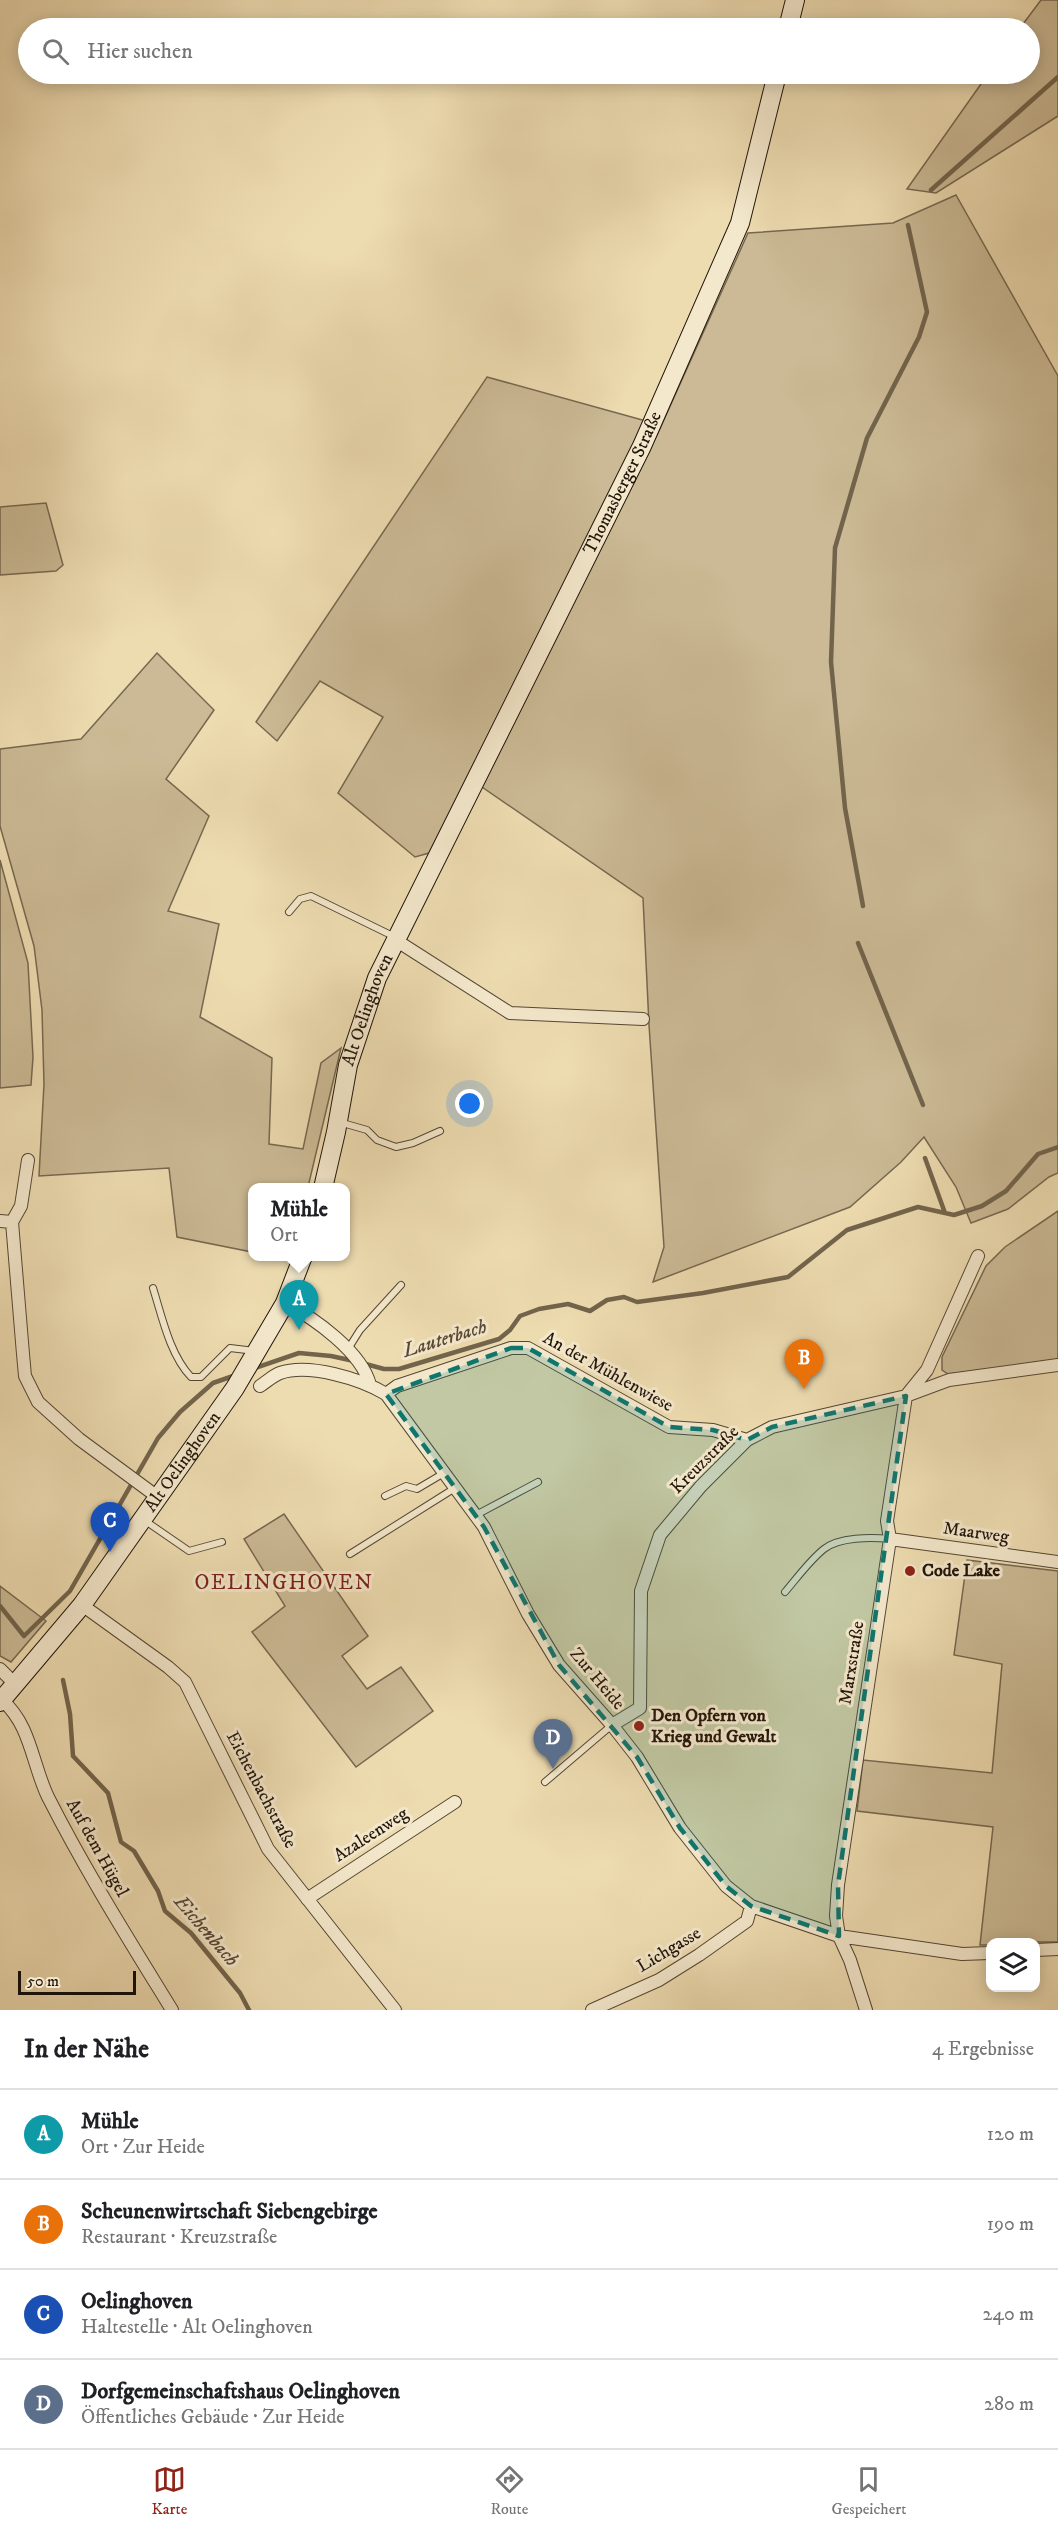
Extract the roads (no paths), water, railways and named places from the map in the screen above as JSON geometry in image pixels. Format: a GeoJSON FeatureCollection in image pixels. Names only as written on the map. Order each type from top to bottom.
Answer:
{"type":"FeatureCollection","features":[{"type":"Feature","properties":{"kind":"main road"},"geometry":{"type":"LineString","coordinates":[[790,18],[795,0]]}},
{"type":"Feature","properties":{"kind":"main road","name":"Thomasberger Straße"},"geometry":{"type":"LineString","coordinates":[[426,876],[642,446],[735,234],[748,194],[775,84]]}},
{"type":"Feature","properties":{"kind":"main road","name":"Alt Oelinghoven"},"geometry":{"type":"LineString","coordinates":[[324,1183],[348,1065],[377,978],[426,876]]}},
{"type":"Feature","properties":{"kind":"main road","name":"Alt Oelinghoven"},"geometry":{"type":"LineString","coordinates":[[1,1701],[82,1605],[143,1520],[152,1492],[235,1388],[285,1303],[301,1261]]}},
{"type":"Feature","properties":{"kind":"street"},"geometry":{"type":"LineString","coordinates":[[395,938],[510,1013],[642,1018]]}},
{"type":"Feature","properties":{"kind":"street"},"geometry":{"type":"LineString","coordinates":[[27,1160],[21,1206],[6,1221],[25,1376],[38,1402],[79,1439],[128,1477],[152,1492]]}},
{"type":"Feature","properties":{"kind":"street"},"geometry":{"type":"LineString","coordinates":[[906,1396],[927,1370],[978,1256]]}},
{"type":"Feature","properties":{"kind":"street"},"geometry":{"type":"LineString","coordinates":[[285,1303],[306,1314],[347,1349],[367,1371],[370,1385]]}},
{"type":"Feature","properties":{"kind":"street","name":"An der Mühlenwiese"},"geometry":{"type":"LineString","coordinates":[[386,1394],[397,1386],[511,1348],[528,1348],[669,1427],[713,1430],[747,1440]]}},
{"type":"Feature","properties":{"kind":"street","name":"Kreuzstraße"},"geometry":{"type":"LineString","coordinates":[[612,1725],[640,1708],[641,1591],[660,1535],[701,1486],[747,1440],[772,1426],[906,1396],[948,1380],[1058,1365]]}},
{"type":"Feature","properties":{"kind":"street","name":"Zur Heide"},"geometry":{"type":"LineString","coordinates":[[260,1386],[280,1373],[305,1370],[370,1385],[386,1394],[476,1516],[499,1553],[528,1614],[559,1665],[637,1757],[680,1828],[726,1886],[751,1906],[839,1936],[962,1954],[986,1953]]}},
{"type":"Feature","properties":{"kind":"street","name":"Marxstraße"},"geometry":{"type":"LineString","coordinates":[[866,2010],[850,1959],[839,1936],[836,1916],[838,1885],[890,1539],[887,1521],[906,1396]]}},
{"type":"Feature","properties":{"kind":"street","name":"Maarweg"},"geometry":{"type":"LineString","coordinates":[[890,1539],[1058,1562]]}},
{"type":"Feature","properties":{"kind":"street","name":"Eichenbachstraße"},"geometry":{"type":"LineString","coordinates":[[82,1605],[168,1666],[185,1682],[268,1849],[395,2010]]}},
{"type":"Feature","properties":{"kind":"street"},"geometry":{"type":"LineString","coordinates":[[0,1669],[15,1684]]}},
{"type":"Feature","properties":{"kind":"street","name":"Auf dem Hügel"},"geometry":{"type":"LineString","coordinates":[[1,1701],[15,1712],[47,1794],[88,1872],[172,2010]]}},
{"type":"Feature","properties":{"kind":"street","name":"Azaleenweg"},"geometry":{"type":"LineString","coordinates":[[307,1899],[454,1802]]}},
{"type":"Feature","properties":{"kind":"street","name":"Lichgasse"},"geometry":{"type":"LineString","coordinates":[[592,2010],[659,1980],[699,1955],[747,1921],[751,1906]]}},
{"type":"Feature","properties":{"kind":"street"},"geometry":{"type":"LineString","coordinates":[[1040,1950],[1058,1949]]}},
{"type":"Feature","properties":{"kind":"lane"},"geometry":{"type":"LineString","coordinates":[[290,912],[300,899],[311,896],[395,938]]}},
{"type":"Feature","properties":{"kind":"lane"},"geometry":{"type":"LineString","coordinates":[[338,1122],[367,1130],[377,1140],[396,1147],[414,1143],[440,1131]]}},
{"type":"Feature","properties":{"kind":"lane"},"geometry":{"type":"LineString","coordinates":[[347,1349],[360,1330],[401,1285]]}},
{"type":"Feature","properties":{"kind":"lane"},"geometry":{"type":"LineString","coordinates":[[153,1288],[168,1334],[185,1370],[191,1377],[201,1377],[231,1348],[258,1351]]}},
{"type":"Feature","properties":{"kind":"lane"},"geometry":{"type":"LineString","coordinates":[[385,1496],[406,1486],[417,1489],[444,1473]]}},
{"type":"Feature","properties":{"kind":"lane"},"geometry":{"type":"LineString","coordinates":[[476,1516],[538,1482]]}},
{"type":"Feature","properties":{"kind":"lane"},"geometry":{"type":"LineString","coordinates":[[350,1554],[455,1488]]}},
{"type":"Feature","properties":{"kind":"lane"},"geometry":{"type":"LineString","coordinates":[[143,1520],[189,1551],[222,1542]]}},
{"type":"Feature","properties":{"kind":"lane"},"geometry":{"type":"LineString","coordinates":[[785,1592],[824,1550],[834,1544],[877,1537],[890,1539]]}},
{"type":"Feature","properties":{"kind":"lane"},"geometry":{"type":"LineString","coordinates":[[545,1782],[612,1725]]}},
{"type":"Feature","properties":{"kind":"waterway"},"geometry":{"type":"LineString","coordinates":[[931,190],[1058,77]]}},
{"type":"Feature","properties":{"kind":"waterway"},"geometry":{"type":"LineString","coordinates":[[863,906],[845,808],[831,662],[835,548],[867,438],[919,337],[927,312],[908,225]]}},
{"type":"Feature","properties":{"kind":"waterway"},"geometry":{"type":"LineString","coordinates":[[858,943],[923,1105]]}},
{"type":"Feature","properties":{"kind":"waterway","name":"Lauterbach"},"geometry":{"type":"LineString","coordinates":[[362,1363],[384,1369],[399,1369],[499,1339],[510,1330],[520,1316],[539,1309],[568,1304],[590,1311],[607,1300],[624,1297],[637,1302],[703,1293],[788,1277],[847,1230],[918,1207],[954,1215],[982,1206],[1006,1191],[1038,1154],[1058,1147]]}},
{"type":"Feature","properties":{"kind":"waterway"},"geometry":{"type":"LineString","coordinates":[[925,1158],[945,1213]]}},
{"type":"Feature","properties":{"kind":"waterway","name":"Lauterbach"},"geometry":{"type":"LineString","coordinates":[[252,1369],[299,1353],[354,1361]]}},
{"type":"Feature","properties":{"kind":"waterway","name":"Lauterbach"},"geometry":{"type":"LineString","coordinates":[[0,1606],[24,1636],[70,1591],[158,1438],[180,1412],[213,1383],[236,1375]]}},
{"type":"Feature","properties":{"kind":"waterway","name":"Eichenbach"},"geometry":{"type":"LineString","coordinates":[[63,1680],[70,1714],[73,1756],[108,1793],[121,1842],[134,1851],[158,1891],[165,1911],[191,1933],[240,1993],[249,2010]]}},
{"type":"Feature","properties":{"kind":"place","name":"Mühle"},"geometry":{"type":"Point","coordinates":[299,1330]}},
{"type":"Feature","properties":{"kind":"place","name":"Scheunenwirtschaft Siebengebirge"},"geometry":{"type":"Point","coordinates":[804,1389]}},
{"type":"Feature","properties":{"kind":"place","name":"Oelinghoven"},"geometry":{"type":"Point","coordinates":[110,1552]}},
{"type":"Feature","properties":{"kind":"place","name":"Code Lake"},"geometry":{"type":"Point","coordinates":[910,1571]}},
{"type":"Feature","properties":{"kind":"place","name":"Den Opfern von Krieg und Gewalt"},"geometry":{"type":"Point","coordinates":[639,1726]}},
{"type":"Feature","properties":{"kind":"place","name":"Dorfgemeinschaftshaus Oelinghoven"},"geometry":{"type":"Point","coordinates":[553,1769]}},
{"type":"Feature","properties":{"kind":"district","name":"OELINGHOVEN"},"geometry":{"type":"Point","coordinates":[284,1583]}}]}
